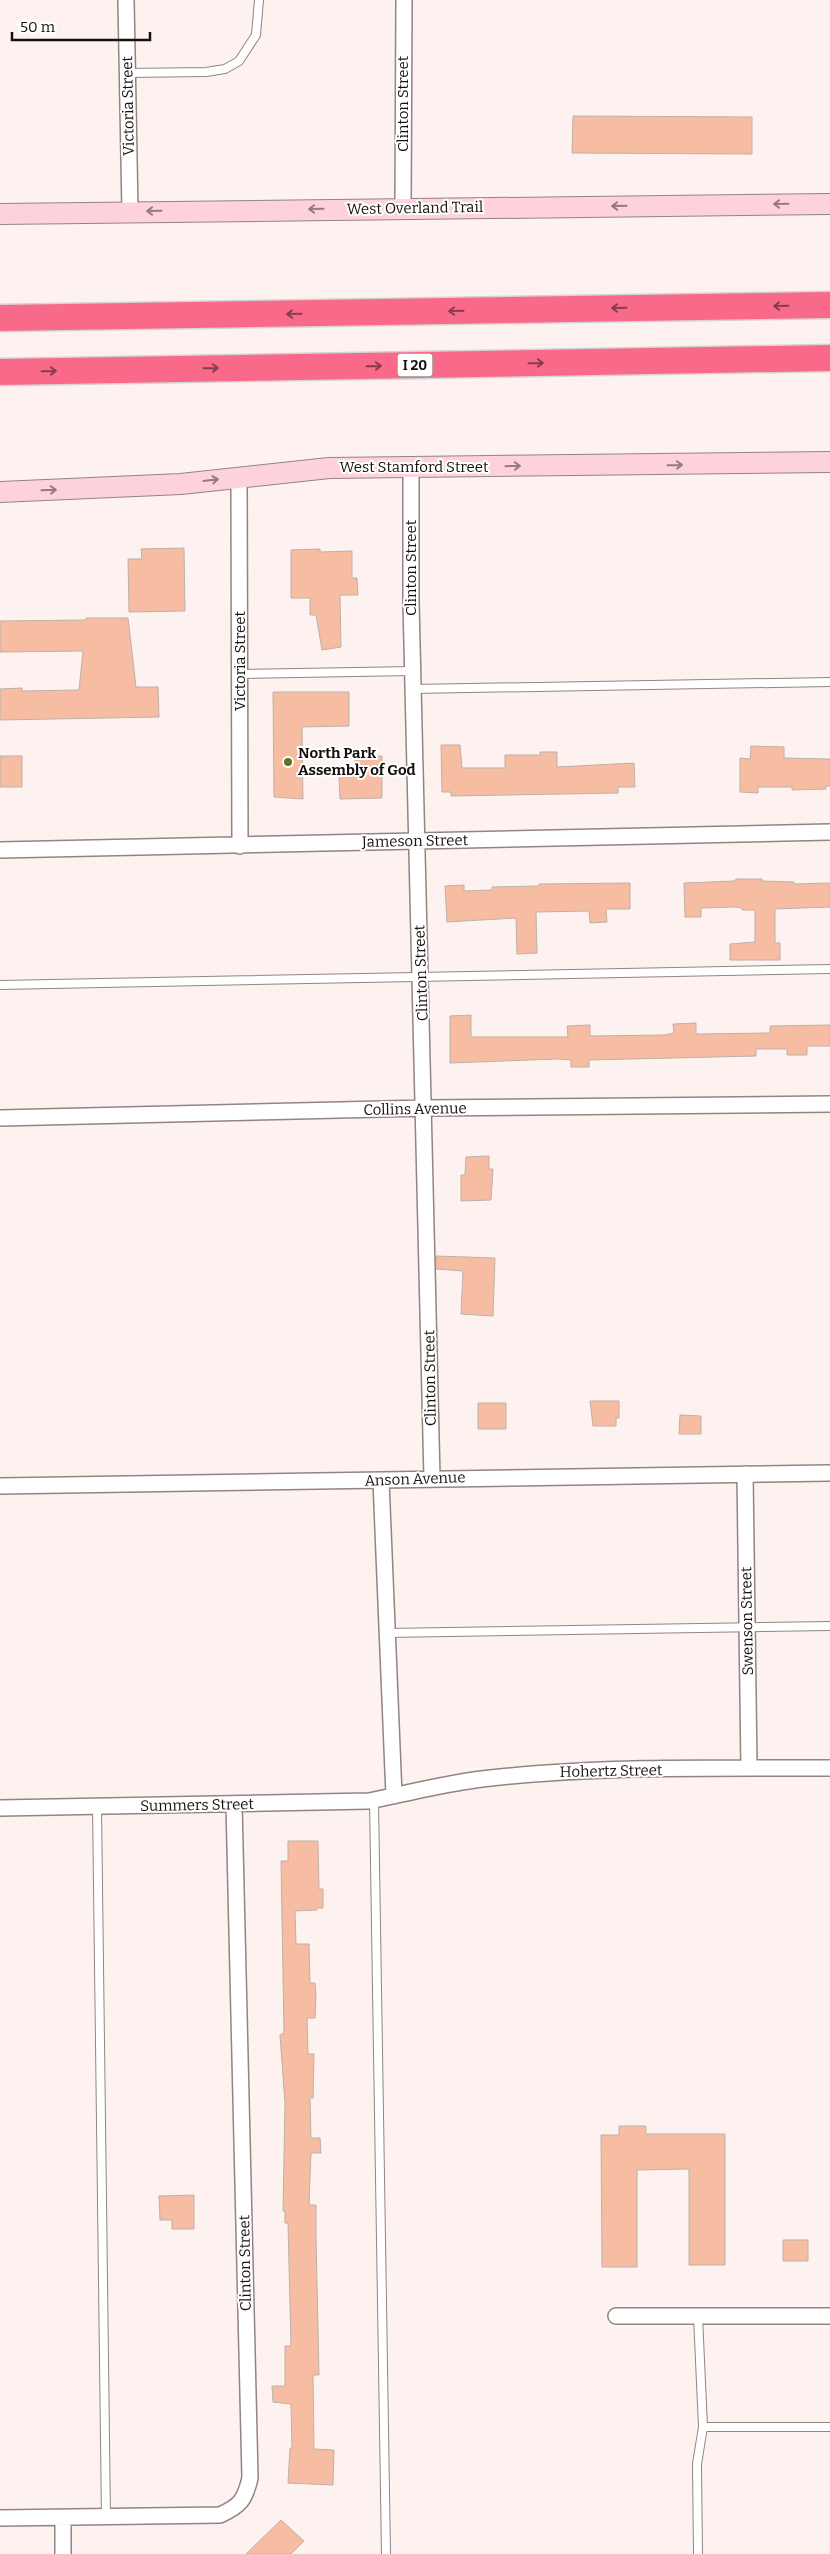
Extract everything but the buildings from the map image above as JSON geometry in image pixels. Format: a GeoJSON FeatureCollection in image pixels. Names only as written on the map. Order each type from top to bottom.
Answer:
{"type":"FeatureCollection","features":[{"type":"Feature","properties":{"kind":"highway"},"geometry":{"type":"LineString","coordinates":[[0,318],[830,305]]}},
{"type":"Feature","properties":{"kind":"highway","name":"I 20"},"geometry":{"type":"LineString","coordinates":[[0,372],[830,358]]}},
{"type":"Feature","properties":{"kind":"main road","name":"West Overland Trail"},"geometry":{"type":"LineString","coordinates":[[0,214],[830,204]]}},
{"type":"Feature","properties":{"kind":"main road","name":"West Stamford Street"},"geometry":{"type":"LineString","coordinates":[[0,492],[181,484],[329,468],[830,462]]}},
{"type":"Feature","properties":{"kind":"street","name":"Victoria Street"},"geometry":{"type":"LineString","coordinates":[[126,0],[130,211]]}},
{"type":"Feature","properties":{"kind":"street","name":"Clinton Street"},"geometry":{"type":"LineString","coordinates":[[403,208],[404,0]]}},
{"type":"Feature","properties":{"kind":"street","name":"Clinton Street"},"geometry":{"type":"LineString","coordinates":[[411,468],[412,671],[432,1478]]}},
{"type":"Feature","properties":{"kind":"street","name":"Victoria Street"},"geometry":{"type":"LineString","coordinates":[[239,477],[240,846]]}},
{"type":"Feature","properties":{"kind":"street","name":"Jameson Street"},"geometry":{"type":"LineString","coordinates":[[0,850],[830,832]]}},
{"type":"Feature","properties":{"kind":"street","name":"Collins Avenue"},"geometry":{"type":"LineString","coordinates":[[0,1118],[424,1108],[830,1104]]}},
{"type":"Feature","properties":{"kind":"street","name":"Anson Avenue"},"geometry":{"type":"LineString","coordinates":[[0,1486],[830,1473]]}},
{"type":"Feature","properties":{"kind":"street","name":"Swenson Street"},"geometry":{"type":"LineString","coordinates":[[745,1474],[749,1768]]}},
{"type":"Feature","properties":{"kind":"street"},"geometry":{"type":"LineString","coordinates":[[381,1480],[394,1796]]}},
{"type":"Feature","properties":{"kind":"street","name":"Hohertz Street"},"geometry":{"type":"LineString","coordinates":[[394,1796],[421,1788],[498,1777],[568,1772],[830,1768]]}},
{"type":"Feature","properties":{"kind":"street","name":"Summers Street"},"geometry":{"type":"LineString","coordinates":[[0,1808],[374,1800],[394,1796]]}},
{"type":"Feature","properties":{"kind":"street","name":"Clinton Street"},"geometry":{"type":"LineString","coordinates":[[62,2519],[220,2516],[235,2508],[246,2494],[250,2478],[234,1804]]}},
{"type":"Feature","properties":{"kind":"street"},"geometry":{"type":"LineString","coordinates":[[616,2316],[830,2316]]}},
{"type":"Feature","properties":{"kind":"street"},"geometry":{"type":"LineString","coordinates":[[0,2518],[62,2519],[63,2554]]}},
{"type":"Feature","properties":{"kind":"lane"},"geometry":{"type":"LineString","coordinates":[[128,73],[206,72],[224,69],[239,61],[256,35],[260,0]]}},
{"type":"Feature","properties":{"kind":"lane"},"geometry":{"type":"LineString","coordinates":[[240,674],[412,671]]}},
{"type":"Feature","properties":{"kind":"lane"},"geometry":{"type":"LineString","coordinates":[[413,689],[830,682]]}},
{"type":"Feature","properties":{"kind":"lane"},"geometry":{"type":"LineString","coordinates":[[0,985],[830,969]]}},
{"type":"Feature","properties":{"kind":"lane"},"geometry":{"type":"LineString","coordinates":[[387,1633],[830,1626]]}},
{"type":"Feature","properties":{"kind":"lane"},"geometry":{"type":"LineString","coordinates":[[374,1800],[386,2554]]}},
{"type":"Feature","properties":{"kind":"lane"},"geometry":{"type":"LineString","coordinates":[[97,1806],[106,2518]]}},
{"type":"Feature","properties":{"kind":"lane"},"geometry":{"type":"LineString","coordinates":[[698,2316],[703,2427],[696,2464],[698,2554]]}},
{"type":"Feature","properties":{"kind":"lane"},"geometry":{"type":"LineString","coordinates":[[703,2427],[830,2427]]}},
{"type":"Feature","properties":{"kind":"place","name":"North Park Assembly of God"},"geometry":{"type":"Point","coordinates":[288,762]}}]}
